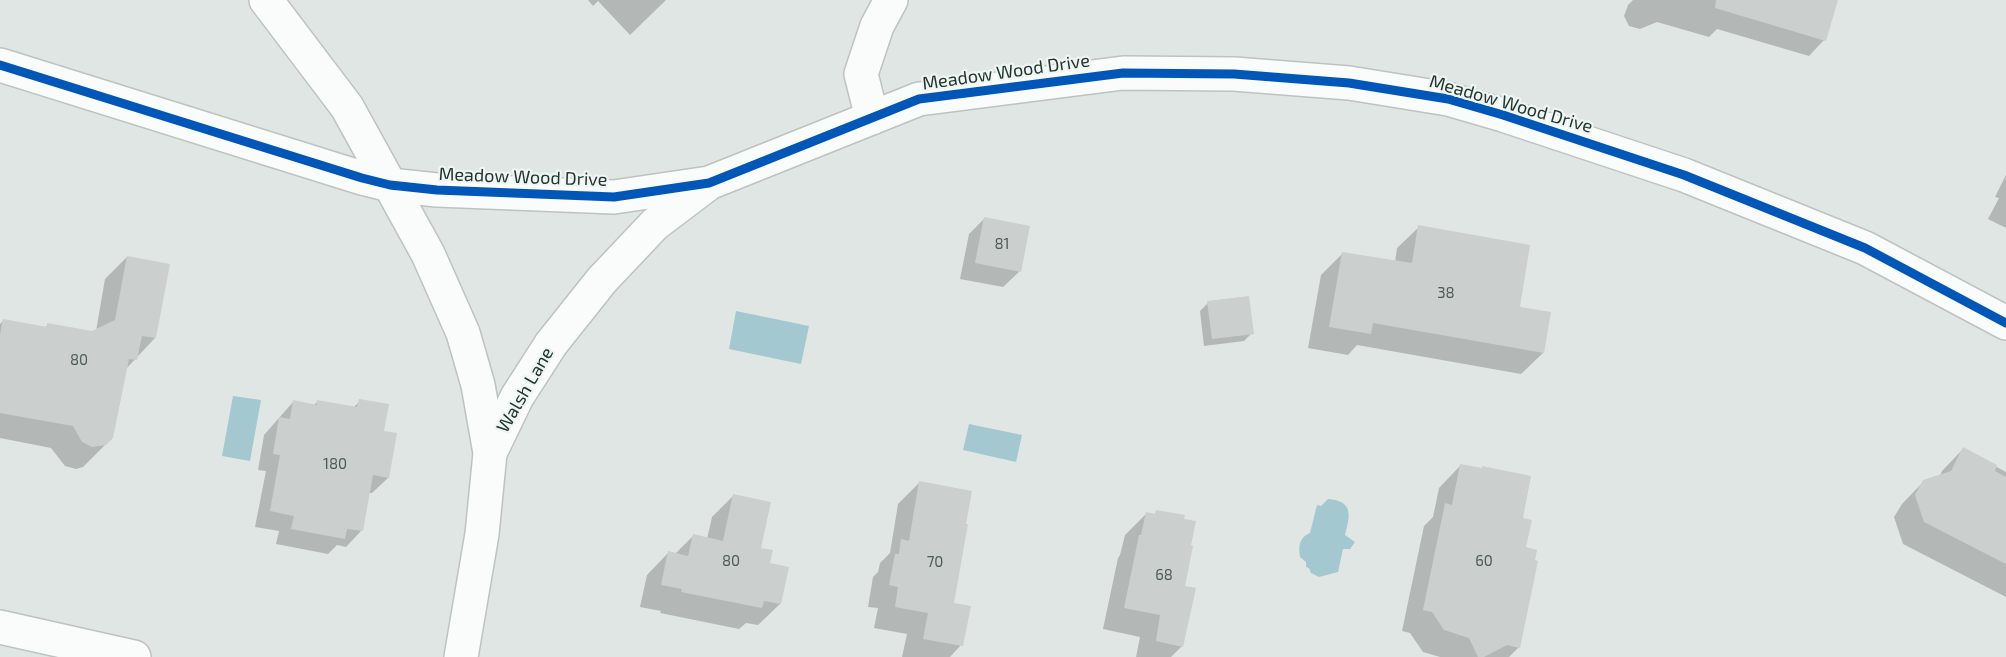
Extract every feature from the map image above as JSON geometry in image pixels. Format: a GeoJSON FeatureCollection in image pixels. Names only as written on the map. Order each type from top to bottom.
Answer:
{"type":"FeatureCollection","features":[{"type":"Feature","properties":{"kind":"street"},"geometry":{"type":"LineString","coordinates":[[266,0],[347,107],[428,254],[463,333],[478,385],[490,453]]}},
{"type":"Feature","properties":{"kind":"street"},"geometry":{"type":"LineString","coordinates":[[872,118],[861,74],[877,26],[891,0]]}},
{"type":"Feature","properties":{"kind":"street","name":"Meadow Wood Drive"},"geometry":{"type":"LineString","coordinates":[[0,65],[390,185],[437,190],[614,197],[709,183],[919,99],[1123,73],[1234,74],[1349,83],[1448,99],[1684,175],[1865,249],[2006,323]]}},
{"type":"Feature","properties":{"kind":"street","name":"Walsh Lane"},"geometry":{"type":"LineString","coordinates":[[461,657],[482,534],[490,453],[517,398],[551,344],[602,280],[656,224],[709,183]]}},
{"type":"Feature","properties":{"kind":"street"},"geometry":{"type":"LineString","coordinates":[[0,627],[135,657]]}},
{"type":"Feature","properties":{"kind":"water"},"geometry":{"type":"Polygon","coordinates":[[[736,311],[809,326],[801,364],[729,349],[736,311]]]}},
{"type":"Feature","properties":{"kind":"water"},"geometry":{"type":"Polygon","coordinates":[[[233,396],[261,400],[250,461],[222,456],[233,396]]]}},
{"type":"Feature","properties":{"kind":"water"},"geometry":{"type":"Polygon","coordinates":[[[969,424],[1022,435],[1016,462],[963,450],[969,424]]]}},
{"type":"Feature","properties":{"kind":"water"},"geometry":{"type":"Polygon","coordinates":[[[1328,499],[1336,500],[1346,506],[1349,516],[1345,535],[1355,542],[1350,549],[1343,549],[1338,572],[1319,577],[1311,573],[1306,567],[1306,562],[1300,557],[1300,545],[1302,539],[1310,533],[1317,505],[1321,506],[1328,499]]]}},
{"type":"Feature","properties":{"kind":"building"},"geometry":{"type":"Polygon","coordinates":[[[1716,0],[1838,0],[1826,41],[1715,8],[1716,0]]]}},
{"type":"Feature","properties":{"kind":"building"},"geometry":{"type":"Polygon","coordinates":[[[984,217],[1030,226],[1021,272],[975,263],[984,217]]]}},
{"type":"Feature","properties":{"kind":"building"},"geometry":{"type":"Polygon","coordinates":[[[1418,225],[1530,245],[1520,307],[1551,312],[1544,353],[1373,323],[1371,334],[1329,327],[1342,252],[1412,263],[1418,225]]]}},
{"type":"Feature","properties":{"kind":"building"},"geometry":{"type":"Polygon","coordinates":[[[127,256],[170,264],[156,338],[142,336],[137,360],[129,359],[113,438],[106,445],[92,447],[82,442],[73,426],[0,413],[0,335],[3,319],[47,327],[47,323],[92,331],[115,320],[127,256]]]}},
{"type":"Feature","properties":{"kind":"building"},"geometry":{"type":"Polygon","coordinates":[[[1249,296],[1254,334],[1212,339],[1207,301],[1249,296]]]}},
{"type":"Feature","properties":{"kind":"building"},"geometry":{"type":"Polygon","coordinates":[[[359,399],[389,404],[384,431],[397,433],[389,478],[373,475],[363,531],[347,529],[345,539],[291,529],[294,516],[270,511],[280,455],[273,454],[279,417],[290,419],[293,400],[317,405],[317,400],[357,407],[359,399]]]}},
{"type":"Feature","properties":{"kind":"building"},"geometry":{"type":"Polygon","coordinates":[[[1963,447],[1997,465],[1995,471],[2006,477],[2006,564],[1924,522],[1915,495],[1923,480],[1951,471],[1963,447]]]}},
{"type":"Feature","properties":{"kind":"building"},"geometry":{"type":"Polygon","coordinates":[[[1460,464],[1531,476],[1523,518],[1532,520],[1526,547],[1537,550],[1535,560],[1538,561],[1520,648],[1507,645],[1484,657],[1478,657],[1469,638],[1444,630],[1432,612],[1423,610],[1445,503],[1452,505],[1460,464]]]}},
{"type":"Feature","properties":{"kind":"building"},"geometry":{"type":"Polygon","coordinates":[[[919,481],[972,491],[954,603],[971,606],[963,646],[923,639],[928,613],[895,607],[898,587],[889,585],[895,554],[899,554],[901,539],[909,541],[919,481]]]}},
{"type":"Feature","properties":{"kind":"building"},"geometry":{"type":"Polygon","coordinates":[[[733,494],[771,502],[761,548],[773,550],[770,563],[789,567],[781,604],[764,601],[762,608],[681,592],[682,589],[661,585],[668,551],[688,556],[693,534],[723,541],[733,494]]]}},
{"type":"Feature","properties":{"kind":"building"},"geometry":{"type":"Polygon","coordinates":[[[1156,510],[1185,515],[1184,519],[1196,521],[1185,586],[1196,588],[1183,647],[1156,641],[1160,615],[1124,608],[1146,512],[1155,514],[1156,510]]]}},
{"type":"Feature","properties":{"kind":"cycle path"},"geometry":{"type":"LineString","coordinates":[[0,65],[390,185],[437,190],[614,197],[709,183],[919,99],[1123,73],[1234,74],[1349,83],[1448,99],[1684,175],[1865,248],[2006,323]]}}]}
